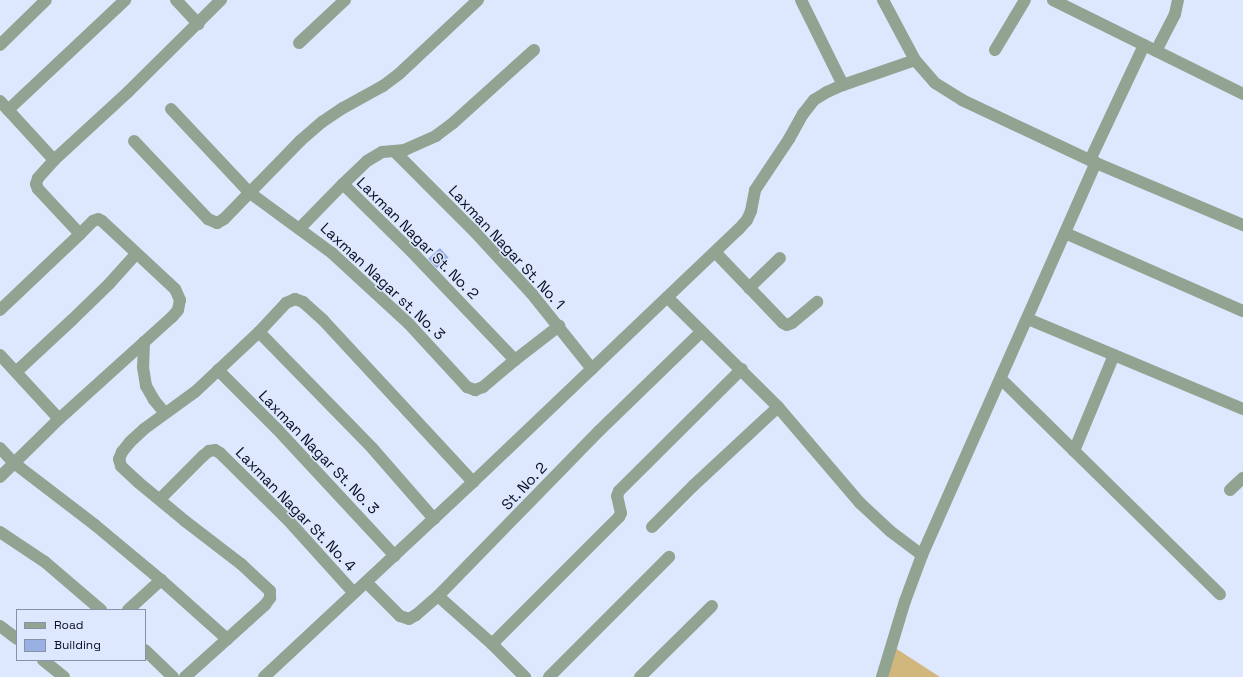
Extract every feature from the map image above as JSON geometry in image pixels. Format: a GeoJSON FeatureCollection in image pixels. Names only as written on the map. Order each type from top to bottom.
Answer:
{"type":"FeatureCollection","features":[{"type":"Feature","properties":{"kind":"street"},"geometry":{"type":"LineString","coordinates":[[0,45],[46,0]]}},
{"type":"Feature","properties":{"kind":"street"},"geometry":{"type":"LineString","coordinates":[[54,160],[4,106],[125,0]]}},
{"type":"Feature","properties":{"kind":"street"},"geometry":{"type":"LineString","coordinates":[[176,0],[198,24]]}},
{"type":"Feature","properties":{"kind":"street"},"geometry":{"type":"LineString","coordinates":[[80,234],[38,189],[36,184],[38,178],[54,160],[198,24],[221,0]]}},
{"type":"Feature","properties":{"kind":"street"},"geometry":{"type":"LineString","coordinates":[[299,43],[345,0]]}},
{"type":"Feature","properties":{"kind":"street"},"geometry":{"type":"LineString","coordinates":[[134,141],[208,219],[217,223],[250,193],[300,141],[322,122],[343,108],[383,86],[400,73],[478,0]]}},
{"type":"Feature","properties":{"kind":"street"},"geometry":{"type":"LineString","coordinates":[[801,0],[843,85]]}},
{"type":"Feature","properties":{"kind":"street"},"geometry":{"type":"LineString","coordinates":[[883,0],[915,60],[935,83],[962,100],[1093,162],[1243,225]]}},
{"type":"Feature","properties":{"kind":"street"},"geometry":{"type":"LineString","coordinates":[[995,50],[1025,0]]}},
{"type":"Feature","properties":{"kind":"street"},"geometry":{"type":"LineString","coordinates":[[1053,0],[1243,94]]}},
{"type":"Feature","properties":{"kind":"street"},"geometry":{"type":"LineString","coordinates":[[1156,51],[1175,14],[1178,0]]}},
{"type":"Feature","properties":{"kind":"street"},"geometry":{"type":"LineString","coordinates":[[882,677],[905,601],[922,555],[1066,233],[1093,162],[1144,45]]}},
{"type":"Feature","properties":{"kind":"street","name":"Laxman Nagar St. No. 2"},"geometry":{"type":"LineString","coordinates":[[515,360],[413,253],[343,184],[367,160],[382,152],[405,150],[436,136],[453,124],[534,50]]}},
{"type":"Feature","properties":{"kind":"street"},"geometry":{"type":"LineString","coordinates":[[264,677],[395,556],[668,298],[747,220],[751,211],[755,190],[789,139],[803,114],[814,100],[843,85],[915,60]]}},
{"type":"Feature","properties":{"kind":"street","name":"Laxman Nagar st. No. 3"},"geometry":{"type":"LineString","coordinates":[[171,109],[250,193],[300,228],[332,253],[409,324],[467,388],[475,390],[483,386],[515,360]]}},
{"type":"Feature","properties":{"kind":"street","name":"Laxman Nagar St. No. 1"},"geometry":{"type":"LineString","coordinates":[[394,151],[474,231],[532,294],[592,369]]}},
{"type":"Feature","properties":{"kind":"street","name":"Laxman Nagar st. No. 3"},"geometry":{"type":"LineString","coordinates":[[300,228],[343,184]]}},
{"type":"Feature","properties":{"kind":"street"},"geometry":{"type":"LineString","coordinates":[[0,310],[93,221],[98,219],[102,221],[175,289],[180,300],[178,310],[59,419],[0,477]]}},
{"type":"Feature","properties":{"kind":"street"},"geometry":{"type":"LineString","coordinates":[[1066,233],[1243,311]]}},
{"type":"Feature","properties":{"kind":"street"},"geometry":{"type":"LineString","coordinates":[[715,252],[787,325],[792,324],[817,302]]}},
{"type":"Feature","properties":{"kind":"street"},"geometry":{"type":"LineString","coordinates":[[16,372],[109,284],[136,254]]}},
{"type":"Feature","properties":{"kind":"street"},"geometry":{"type":"LineString","coordinates":[[749,288],[780,258]]}},
{"type":"Feature","properties":{"kind":"street"},"geometry":{"type":"LineString","coordinates":[[668,298],[701,332],[742,369],[798,428],[860,503],[890,531],[922,555]]}},
{"type":"Feature","properties":{"kind":"street"},"geometry":{"type":"LineString","coordinates":[[185,677],[265,605],[270,598],[270,591],[241,564],[185,521],[121,466],[119,459],[122,452],[130,442],[165,413],[194,392],[259,332],[286,302],[295,299],[303,302],[323,320],[473,482]]}},
{"type":"Feature","properties":{"kind":"street"},"geometry":{"type":"LineString","coordinates":[[1028,319],[1243,409]]}},
{"type":"Feature","properties":{"kind":"street"},"geometry":{"type":"LineString","coordinates":[[515,360],[559,326]]}},
{"type":"Feature","properties":{"kind":"street"},"geometry":{"type":"LineString","coordinates":[[259,332],[373,449],[434,519]]}},
{"type":"Feature","properties":{"kind":"street","name":"St. No. 2"},"geometry":{"type":"LineString","coordinates":[[366,582],[404,618],[409,619],[416,615],[438,596],[599,431],[701,332]]}},
{"type":"Feature","properties":{"kind":"street"},"geometry":{"type":"LineString","coordinates":[[144,342],[143,367],[146,386],[154,400],[165,413]]}},
{"type":"Feature","properties":{"kind":"street"},"geometry":{"type":"LineString","coordinates":[[0,354],[59,419]]}},
{"type":"Feature","properties":{"kind":"street"},"geometry":{"type":"LineString","coordinates":[[1074,451],[1114,355]]}},
{"type":"Feature","properties":{"kind":"street"},"geometry":{"type":"LineString","coordinates":[[492,644],[619,517],[621,513],[617,496],[619,491],[742,369]]}},
{"type":"Feature","properties":{"kind":"street","name":"Laxman Nagar St. No. 3"},"geometry":{"type":"LineString","coordinates":[[218,370],[277,430],[395,556]]}},
{"type":"Feature","properties":{"kind":"street"},"geometry":{"type":"LineString","coordinates":[[1001,379],[1220,594]]}},
{"type":"Feature","properties":{"kind":"street"},"geometry":{"type":"LineString","coordinates":[[652,527],[693,486],[778,407]]}},
{"type":"Feature","properties":{"kind":"street"},"geometry":{"type":"LineString","coordinates":[[0,448],[14,463],[95,525],[161,580],[226,639]]}},
{"type":"Feature","properties":{"kind":"street","name":"Laxman Nagar St. No. 4"},"geometry":{"type":"LineString","coordinates":[[160,499],[203,456],[209,451],[215,450],[220,453],[288,520],[354,593]]}},
{"type":"Feature","properties":{"kind":"street"},"geometry":{"type":"LineString","coordinates":[[1230,490],[1243,478]]}},
{"type":"Feature","properties":{"kind":"street"},"geometry":{"type":"LineString","coordinates":[[0,532],[45,562],[101,609]]}},
{"type":"Feature","properties":{"kind":"street"},"geometry":{"type":"LineString","coordinates":[[549,677],[668,557]]}},
{"type":"Feature","properties":{"kind":"street"},"geometry":{"type":"LineString","coordinates":[[129,609],[161,580]]}},
{"type":"Feature","properties":{"kind":"street"},"geometry":{"type":"LineString","coordinates":[[438,596],[492,644],[525,677]]}},
{"type":"Feature","properties":{"kind":"street"},"geometry":{"type":"LineString","coordinates":[[640,677],[712,606]]}},
{"type":"Feature","properties":{"kind":"street"},"geometry":{"type":"LineString","coordinates":[[0,626],[16,638]]}},
{"type":"Feature","properties":{"kind":"street"},"geometry":{"type":"LineString","coordinates":[[146,651],[172,677]]}},
{"type":"Feature","properties":{"kind":"street"},"geometry":{"type":"LineString","coordinates":[[44,661],[64,677]]}},
{"type":"Feature","properties":{"kind":"shaded area"},"geometry":{"type":"Polygon","coordinates":[[[892,646],[940,677],[877,677],[892,646]]]}},
{"type":"Feature","properties":{"kind":"building"},"geometry":{"type":"Polygon","coordinates":[[[440,248],[449,258],[437,268],[428,259],[440,248]]]}}]}
